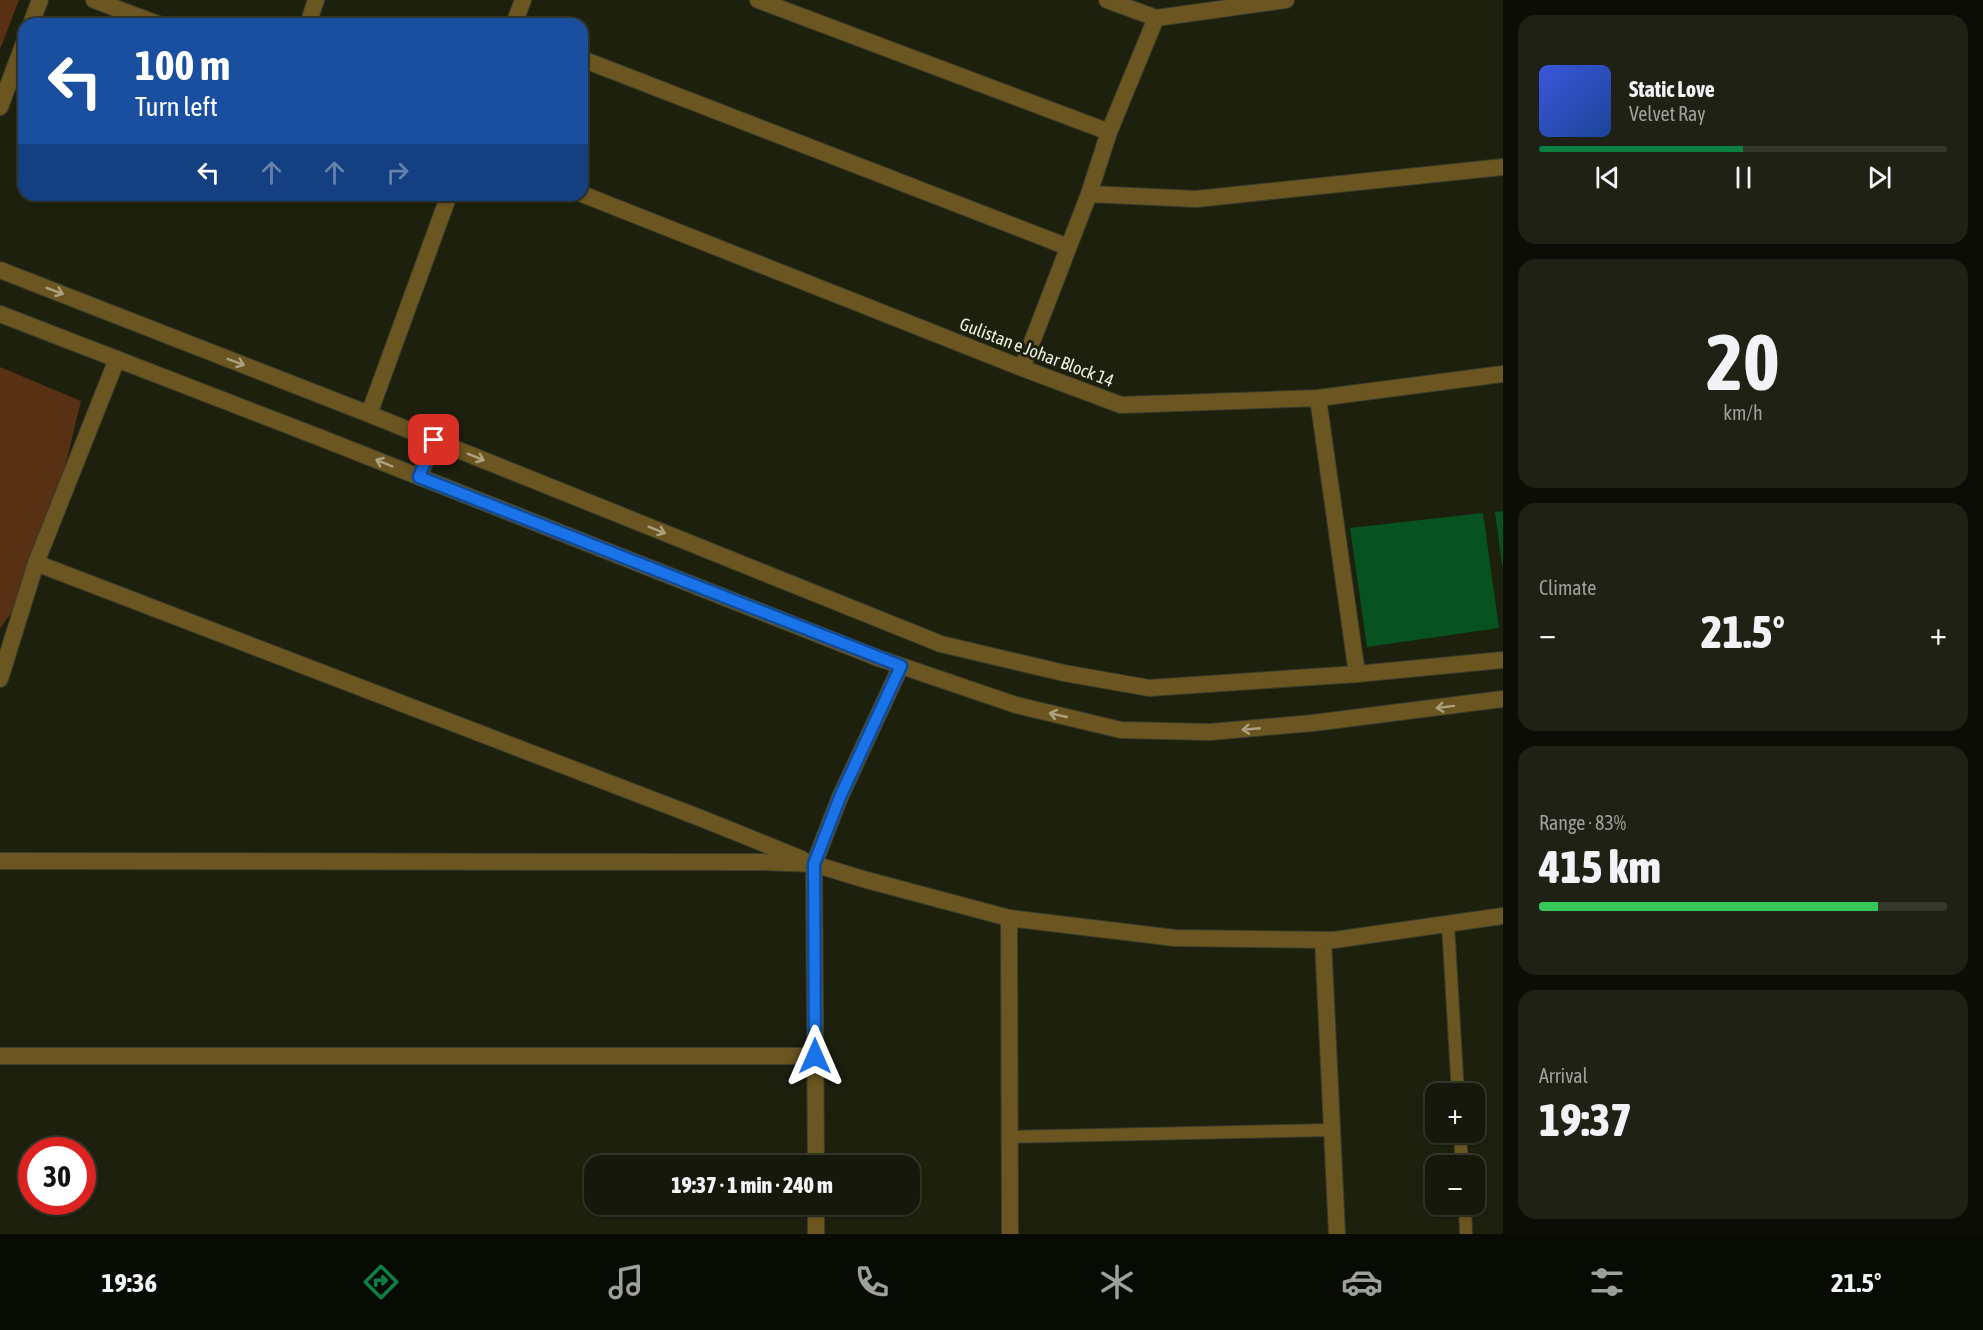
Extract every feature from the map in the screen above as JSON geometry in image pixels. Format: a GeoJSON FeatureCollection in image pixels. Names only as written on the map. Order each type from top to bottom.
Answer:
{"type":"FeatureCollection","features":[{"type":"Feature","properties":{"kind":"street"},"geometry":{"type":"LineString","coordinates":[[33,18],[40,0]]}},
{"type":"Feature","properties":{"kind":"street"},"geometry":{"type":"LineString","coordinates":[[94,0],[142,18]]}},
{"type":"Feature","properties":{"kind":"street"},"geometry":{"type":"LineString","coordinates":[[310,18],[316,0]]}},
{"type":"Feature","properties":{"kind":"street"},"geometry":{"type":"LineString","coordinates":[[516,18],[524,0]]}},
{"type":"Feature","properties":{"kind":"street"},"geometry":{"type":"LineString","coordinates":[[758,0],[1109,132]]}},
{"type":"Feature","properties":{"kind":"street"},"geometry":{"type":"LineString","coordinates":[[1107,0],[1156,18],[1286,0]]}},
{"type":"Feature","properties":{"kind":"street"},"geometry":{"type":"LineString","coordinates":[[1022,368],[1089,194],[1109,132],[1156,18]]}},
{"type":"Feature","properties":{"kind":"street"},"geometry":{"type":"LineString","coordinates":[[0,107],[18,59]]}},
{"type":"Feature","properties":{"kind":"street"},"geometry":{"type":"LineString","coordinates":[[588,61],[1068,247]]}},
{"type":"Feature","properties":{"kind":"street"},"geometry":{"type":"LineString","coordinates":[[1089,194],[1196,199],[1503,167]]}},
{"type":"Feature","properties":{"kind":"street","name":"Gulistan e Johar Block 14"},"geometry":{"type":"LineString","coordinates":[[588,196],[1121,405],[1318,398],[1503,374]]}},
{"type":"Feature","properties":{"kind":"street"},"geometry":{"type":"LineString","coordinates":[[369,414],[447,201]]}},
{"type":"Feature","properties":{"kind":"street"},"geometry":{"type":"LineString","coordinates":[[0,270],[369,414],[941,644],[1064,673],[1149,688],[1357,674],[1503,660]]}},
{"type":"Feature","properties":{"kind":"street"},"geometry":{"type":"LineString","coordinates":[[0,314],[901,666],[1016,705],[1121,730],[1210,732],[1313,723],[1503,699]]}},
{"type":"Feature","properties":{"kind":"street"},"geometry":{"type":"LineString","coordinates":[[0,680],[36,563],[117,359]]}},
{"type":"Feature","properties":{"kind":"street"},"geometry":{"type":"LineString","coordinates":[[1318,398],[1357,674]]}},
{"type":"Feature","properties":{"kind":"street"},"geometry":{"type":"LineString","coordinates":[[419,477],[434,440]]}},
{"type":"Feature","properties":{"kind":"street"},"geometry":{"type":"LineString","coordinates":[[36,563],[703,819],[814,864],[1009,918],[1175,938],[1323,940],[1503,916]]}},
{"type":"Feature","properties":{"kind":"street"},"geometry":{"type":"LineString","coordinates":[[816,1155],[814,864],[840,797],[901,666]]}},
{"type":"Feature","properties":{"kind":"street"},"geometry":{"type":"LineString","coordinates":[[0,861],[814,864]]}},
{"type":"Feature","properties":{"kind":"street"},"geometry":{"type":"LineString","coordinates":[[1009,918],[1010,1234]]}},
{"type":"Feature","properties":{"kind":"street"},"geometry":{"type":"LineString","coordinates":[[1323,940],[1337,1234]]}},
{"type":"Feature","properties":{"kind":"street"},"geometry":{"type":"LineString","coordinates":[[0,1056],[815,1056]]}},
{"type":"Feature","properties":{"kind":"street"},"geometry":{"type":"LineString","coordinates":[[816,1215],[816,1234]]}},
{"type":"Feature","properties":{"kind":"lane"},"geometry":{"type":"LineString","coordinates":[[1448,924],[1457,1083]]}},
{"type":"Feature","properties":{"kind":"lane"},"geometry":{"type":"LineString","coordinates":[[1010,1137],[1332,1130]]}},
{"type":"Feature","properties":{"kind":"lane"},"geometry":{"type":"LineString","coordinates":[[1465,1215],[1466,1234]]}},
{"type":"Feature","properties":{"kind":"shaded area"},"geometry":{"type":"Polygon","coordinates":[[[0,0],[19,0],[1,47],[0,47],[0,0]]]}},
{"type":"Feature","properties":{"kind":"shaded area"},"geometry":{"type":"Polygon","coordinates":[[[0,367],[81,401],[50,529],[27,592],[0,628],[0,367]]]}},
{"type":"Feature","properties":{"kind":"building"},"geometry":{"type":"Polygon","coordinates":[[[1503,511],[1503,565],[1502,565],[1495,512],[1503,511]]]}},
{"type":"Feature","properties":{"kind":"building"},"geometry":{"type":"Polygon","coordinates":[[[1483,513],[1499,628],[1367,647],[1350,528],[1483,513]]]}},
{"type":"Feature","properties":{"kind":"route"},"geometry":{"type":"LineString","coordinates":[[434,440],[419,477],[901,666],[840,797],[814,864],[815,1056]]}}]}
